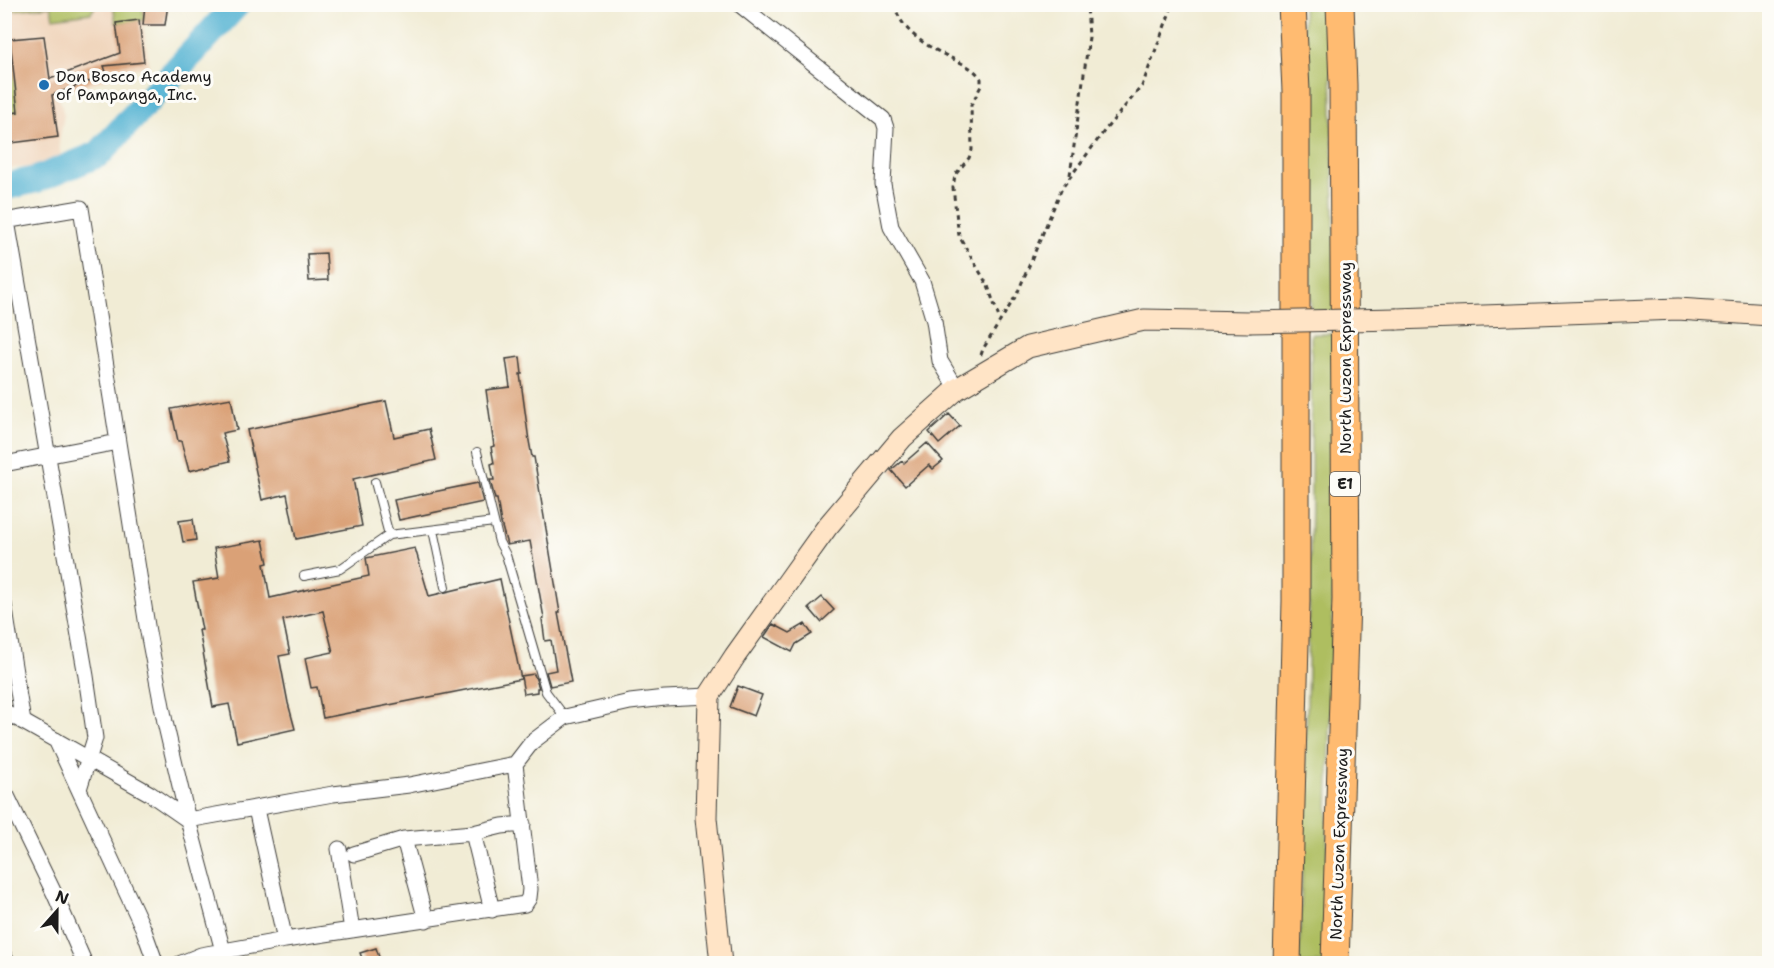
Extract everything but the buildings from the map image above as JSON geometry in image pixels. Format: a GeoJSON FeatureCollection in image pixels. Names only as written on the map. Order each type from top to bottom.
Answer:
{"type":"FeatureCollection","features":[{"type":"Feature","properties":{"kind":"highway"},"geometry":{"type":"LineString","coordinates":[[1287,963],[1296,601],[1296,91],[1292,4]]}},
{"type":"Feature","properties":{"kind":"highway","name":"North Luzon Expressway"},"geometry":{"type":"LineString","coordinates":[[1335,963],[1346,599],[1343,85],[1340,4]]}},
{"type":"Feature","properties":{"kind":"street"},"geometry":{"type":"LineString","coordinates":[[739,4],[883,119],[886,128],[883,184],[891,227],[922,281],[934,321],[940,361],[957,389]]}},
{"type":"Feature","properties":{"kind":"street"},"geometry":{"type":"LineString","coordinates":[[79,789],[95,738],[6,221],[81,208],[148,632],[165,722],[223,951]]}},
{"type":"Feature","properties":{"kind":"street"},"geometry":{"type":"LineString","coordinates":[[721,963],[706,818],[709,696],[827,527],[902,438],[957,389],[978,376],[1028,347],[1144,320],[1249,322],[1397,319],[1678,309],[1770,315]]}},
{"type":"Feature","properties":{"kind":"street"},"geometry":{"type":"LineString","coordinates":[[4,464],[118,442]]}},
{"type":"Feature","properties":{"kind":"street"},"geometry":{"type":"LineString","coordinates":[[4,604],[23,722]]}},
{"type":"Feature","properties":{"kind":"street"},"geometry":{"type":"LineString","coordinates":[[4,711],[148,792],[188,820],[333,794],[409,785],[515,764],[532,742],[565,717],[630,702],[709,696]]}},
{"type":"Feature","properties":{"kind":"street"},"geometry":{"type":"LineString","coordinates":[[56,740],[143,927],[156,963]]}},
{"type":"Feature","properties":{"kind":"street"},"geometry":{"type":"LineString","coordinates":[[179,963],[202,959],[223,951],[285,940],[525,904],[530,898],[515,764]]}},
{"type":"Feature","properties":{"kind":"street"},"geometry":{"type":"LineString","coordinates":[[4,794],[55,895],[85,963]]}},
{"type":"Feature","properties":{"kind":"street"},"geometry":{"type":"LineString","coordinates":[[256,809],[285,940]]}},
{"type":"Feature","properties":{"kind":"street"},"geometry":{"type":"LineString","coordinates":[[354,854],[404,839],[473,833],[523,824]]}},
{"type":"Feature","properties":{"kind":"street"},"geometry":{"type":"LineString","coordinates":[[473,833],[492,910]]}},
{"type":"Feature","properties":{"kind":"street"},"geometry":{"type":"LineString","coordinates":[[404,839],[426,920]]}},
{"type":"Feature","properties":{"kind":"street"},"geometry":{"type":"LineString","coordinates":[[339,849],[352,930]]}},
{"type":"Feature","properties":{"kind":"street"},"geometry":{"type":"LineString","coordinates":[[4,956],[8,963]]}},
{"type":"Feature","properties":{"kind":"lane"},"geometry":{"type":"LineString","coordinates":[[477,452],[499,542],[506,555],[546,692],[565,717]]}},
{"type":"Feature","properties":{"kind":"lane"},"geometry":{"type":"LineString","coordinates":[[375,482],[389,535]]}},
{"type":"Feature","properties":{"kind":"lane"},"geometry":{"type":"LineString","coordinates":[[304,576],[340,568],[389,535],[494,522]]}},
{"type":"Feature","properties":{"kind":"lane"},"geometry":{"type":"LineString","coordinates":[[433,530],[445,587]]}},
{"type":"Feature","properties":{"kind":"path"},"geometry":{"type":"LineString","coordinates":[[894,4],[898,19],[909,32],[924,44],[969,67],[981,79],[981,86],[971,105],[972,150],[969,158],[955,175],[953,188],[959,237],[988,286],[1000,321]]}},
{"type":"Feature","properties":{"kind":"path"},"geometry":{"type":"LineString","coordinates":[[1069,177],[1089,37],[1087,4]]}},
{"type":"Feature","properties":{"kind":"path"},"geometry":{"type":"LineString","coordinates":[[978,376],[982,349],[1017,294],[1062,188],[1105,130],[1143,86],[1173,4]]}},
{"type":"Feature","properties":{"kind":"shaded area","name":"Don Bosco Academy of Pampanga, Inc."},"geometry":{"type":"Polygon","coordinates":[[[4,5],[168,5],[165,25],[143,25],[149,66],[123,70],[110,78],[58,93],[64,115],[59,142],[62,167],[5,168],[4,5]]]}},
{"type":"Feature","properties":{"kind":"green space"},"geometry":{"type":"Polygon","coordinates":[[[5,4],[96,5],[91,13],[53,18],[51,6],[5,11],[5,4]]]}},
{"type":"Feature","properties":{"kind":"green space"},"geometry":{"type":"Polygon","coordinates":[[[113,5],[142,5],[145,20],[116,23],[113,5]]]}},
{"type":"Feature","properties":{"kind":"green space"},"geometry":{"type":"Polygon","coordinates":[[[1303,5],[1330,5],[1336,312],[1311,312],[1303,5]]]}},
{"type":"Feature","properties":{"kind":"green space"},"geometry":{"type":"Polygon","coordinates":[[[11,47],[18,112],[5,114],[5,48],[11,47]]]}},
{"type":"Feature","properties":{"kind":"green space"},"geometry":{"type":"Polygon","coordinates":[[[1311,334],[1336,334],[1332,666],[1324,963],[1299,964],[1310,570],[1311,334]]]}},
{"type":"Feature","properties":{"kind":"waterway"},"geometry":{"type":"LineString","coordinates":[[4,187],[38,179],[99,154],[237,4]]}},
{"type":"Feature","properties":{"kind":"place","name":"Don Bosco Academy of Pampanga, Inc."},"geometry":{"type":"Point","coordinates":[44,85]}}]}
